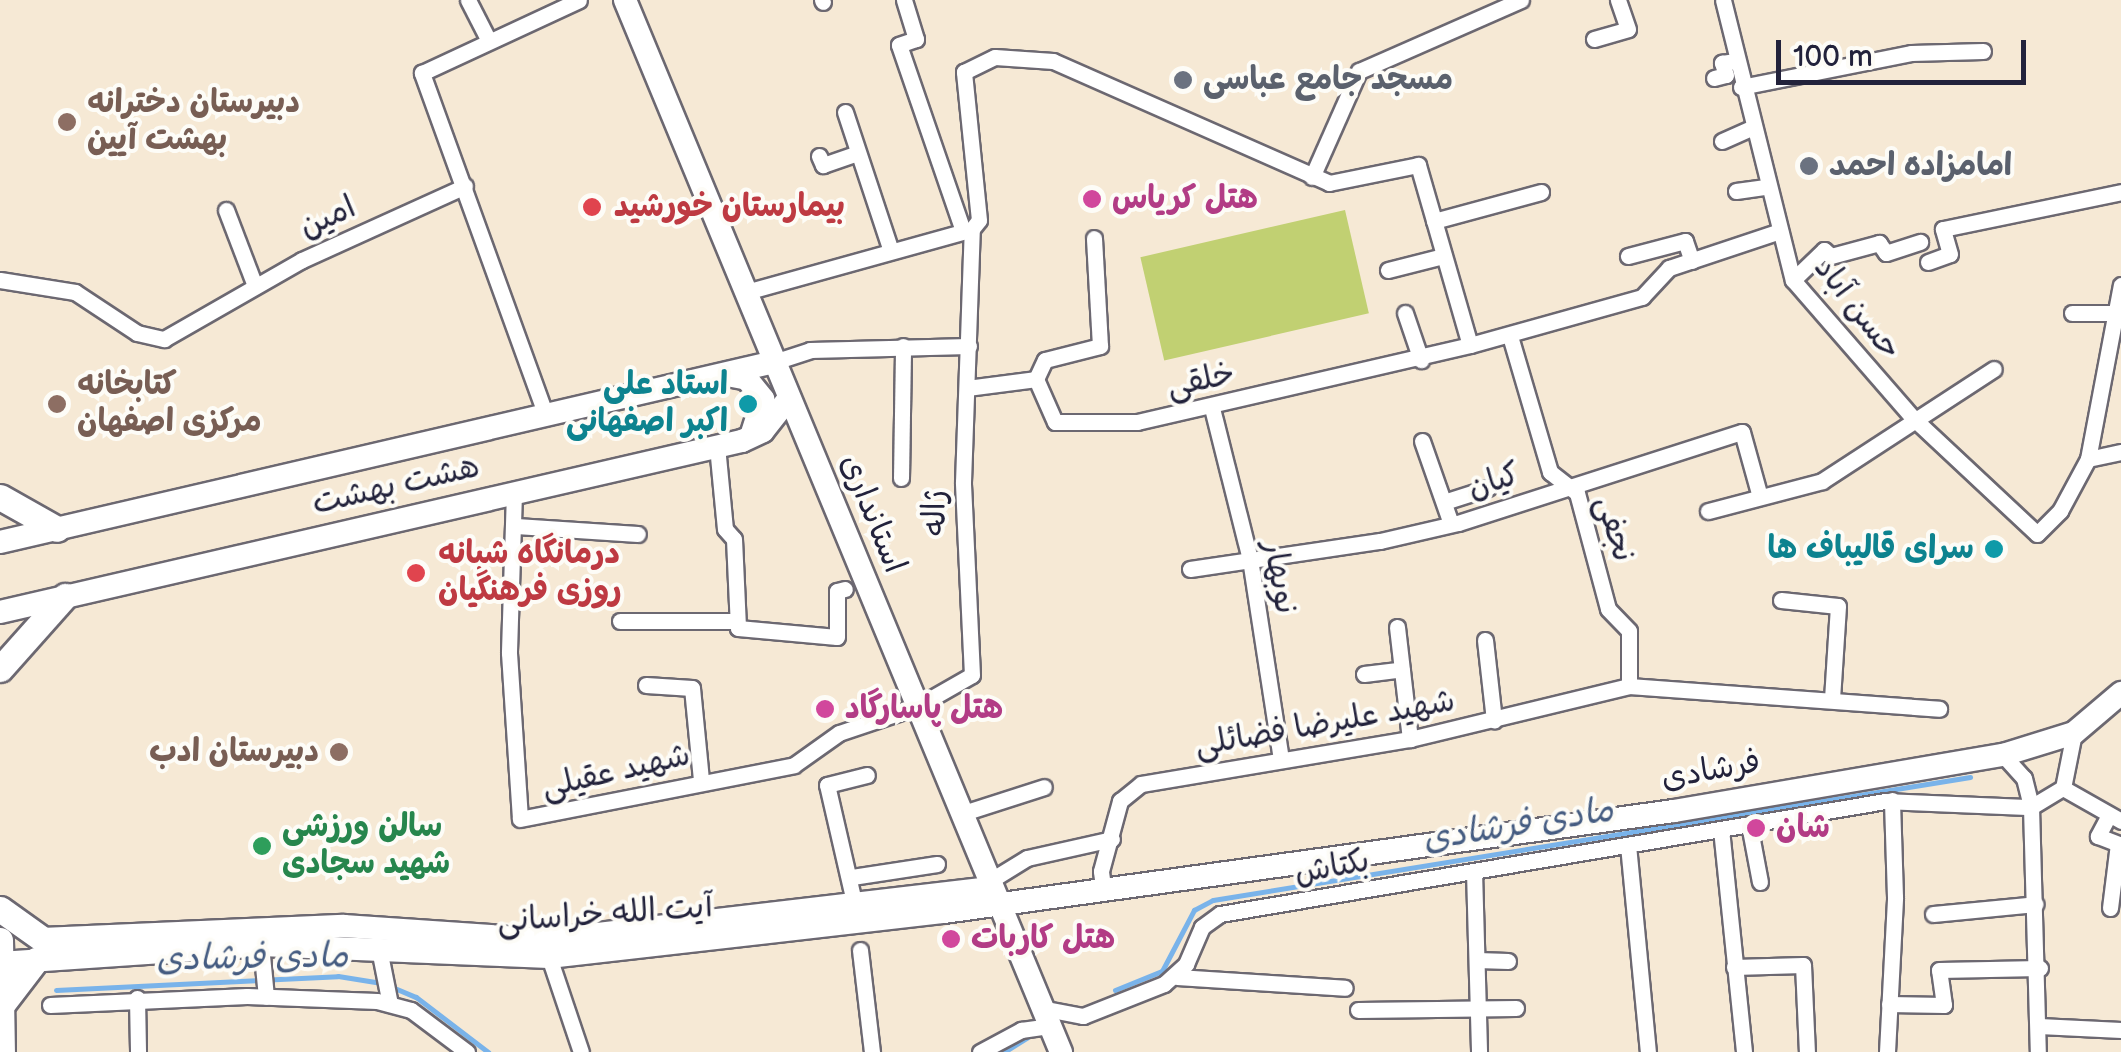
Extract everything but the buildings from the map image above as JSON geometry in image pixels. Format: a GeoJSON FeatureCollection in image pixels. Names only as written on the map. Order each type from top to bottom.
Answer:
{"type":"FeatureCollection","features":[{"type":"Feature","properties":{"kind":"main road","name":"استانداری"},"geometry":{"type":"LineString","coordinates":[[625,0],[1060,1052]]}},
{"type":"Feature","properties":{"kind":"main road","name":"هشت بهشت"},"geometry":{"type":"LineString","coordinates":[[0,542],[774,362]]}},
{"type":"Feature","properties":{"kind":"main road"},"geometry":{"type":"LineString","coordinates":[[722,376],[747,379],[763,399],[760,422],[742,441]]}},
{"type":"Feature","properties":{"kind":"main road","name":"هشت بهشت"},"geometry":{"type":"LineString","coordinates":[[0,612],[742,441],[763,431],[789,398]]}},
{"type":"Feature","properties":{"kind":"main road"},"geometry":{"type":"LineString","coordinates":[[0,497],[57,529]]}},
{"type":"Feature","properties":{"kind":"main road"},"geometry":{"type":"LineString","coordinates":[[0,669],[65,596]]}},
{"type":"Feature","properties":{"kind":"main road","name":"فرشادی"},"geometry":{"type":"LineString","coordinates":[[991,891],[1103,886],[1674,811],[2003,756],[2074,734],[2121,693]]}},
{"type":"Feature","properties":{"kind":"main road","name":"آیت الله خراسانی"},"geometry":{"type":"LineString","coordinates":[[46,946],[261,945],[549,958],[854,906],[991,891]]}},
{"type":"Feature","properties":{"kind":"main road","name":"آیت الله خراسانی"},"geometry":{"type":"LineString","coordinates":[[46,946],[344,926],[547,940],[662,938],[991,891]]}},
{"type":"Feature","properties":{"kind":"main road"},"geometry":{"type":"LineString","coordinates":[[0,909],[46,946]]}},
{"type":"Feature","properties":{"kind":"main road"},"geometry":{"type":"LineString","coordinates":[[2,1052],[1,955],[46,946]]}},
{"type":"Feature","properties":{"kind":"main road"},"geometry":{"type":"LineString","coordinates":[[2,1007],[46,946]]}},
{"type":"Feature","properties":{"kind":"street"},"geometry":{"type":"LineString","coordinates":[[468,0],[488,40]]}},
{"type":"Feature","properties":{"kind":"street"},"geometry":{"type":"LineString","coordinates":[[544,414],[422,73],[579,0]]}},
{"type":"Feature","properties":{"kind":"street"},"geometry":{"type":"LineString","coordinates":[[746,292],[968,230],[899,45],[916,39],[904,0]]}},
{"type":"Feature","properties":{"kind":"street"},"geometry":{"type":"LineString","coordinates":[[1470,346],[1418,166],[1329,183],[1312,177],[1359,72],[1521,0]]}},
{"type":"Feature","properties":{"kind":"street"},"geometry":{"type":"LineString","coordinates":[[1594,39],[1628,29],[1618,0]]}},
{"type":"Feature","properties":{"kind":"street","name":"حسن آباد"},"geometry":{"type":"LineString","coordinates":[[1722,0],[1734,61],[1793,280],[1916,422],[2037,534],[2060,511],[2088,458]]}},
{"type":"Feature","properties":{"kind":"street"},"geometry":{"type":"LineString","coordinates":[[1741,87],[1911,53],[1983,52]]}},
{"type":"Feature","properties":{"kind":"street","name":"ژاله"},"geometry":{"type":"LineString","coordinates":[[916,707],[972,675],[963,482],[969,346],[968,230],[980,220],[964,72],[995,57],[1043,58],[1312,177]]}},
{"type":"Feature","properties":{"kind":"street"},"geometry":{"type":"LineString","coordinates":[[1714,78],[1726,75],[1722,62],[1734,61]]}},
{"type":"Feature","properties":{"kind":"street"},"geometry":{"type":"LineString","coordinates":[[845,112],[892,251]]}},
{"type":"Feature","properties":{"kind":"street"},"geometry":{"type":"LineString","coordinates":[[1722,141],[1751,128]]}},
{"type":"Feature","properties":{"kind":"street"},"geometry":{"type":"LineString","coordinates":[[819,156],[824,165],[857,154]]}},
{"type":"Feature","properties":{"kind":"street","name":"امین"},"geometry":{"type":"LineString","coordinates":[[0,280],[75,292],[155,340],[256,286],[465,186]]}},
{"type":"Feature","properties":{"kind":"street"},"geometry":{"type":"LineString","coordinates":[[1736,190],[1766,187]]}},
{"type":"Feature","properties":{"kind":"street"},"geometry":{"type":"LineString","coordinates":[[1434,222],[1541,192]]}},
{"type":"Feature","properties":{"kind":"street"},"geometry":{"type":"LineString","coordinates":[[1928,262],[1950,254],[1943,229],[2121,192]]}},
{"type":"Feature","properties":{"kind":"street"},"geometry":{"type":"LineString","coordinates":[[226,210],[256,286]]}},
{"type":"Feature","properties":{"kind":"street"},"geometry":{"type":"LineString","coordinates":[[1628,256],[1686,240],[1692,261],[1780,231]]}},
{"type":"Feature","properties":{"kind":"street"},"geometry":{"type":"LineString","coordinates":[[967,388],[1036,379],[1045,360],[1100,346],[1094,238]]}},
{"type":"Feature","properties":{"kind":"street"},"geometry":{"type":"LineString","coordinates":[[1793,280],[1824,250],[1831,256],[1879,243],[1886,253],[1920,242]]}},
{"type":"Feature","properties":{"kind":"street"},"geometry":{"type":"LineString","coordinates":[[1388,270],[1444,256]]}},
{"type":"Feature","properties":{"kind":"street","name":"خلقی"},"geometry":{"type":"LineString","coordinates":[[1036,379],[1055,422],[1137,422],[1421,360],[1510,336],[1642,297],[1658,274],[1692,261]]}},
{"type":"Feature","properties":{"kind":"street"},"geometry":{"type":"LineString","coordinates":[[2121,286],[2088,458],[2121,452]]}},
{"type":"Feature","properties":{"kind":"street"},"geometry":{"type":"LineString","coordinates":[[1406,313],[1421,360]]}},
{"type":"Feature","properties":{"kind":"street"},"geometry":{"type":"LineString","coordinates":[[2072,313],[2115,322]]}},
{"type":"Feature","properties":{"kind":"street","name":"نجفی"},"geometry":{"type":"LineString","coordinates":[[1510,336],[1550,472],[1577,493],[1608,609],[1628,630],[1629,686]]}},
{"type":"Feature","properties":{"kind":"street"},"geometry":{"type":"LineString","coordinates":[[901,478],[903,346]]}},
{"type":"Feature","properties":{"kind":"street"},"geometry":{"type":"LineString","coordinates":[[774,362],[810,350],[969,346]]}},
{"type":"Feature","properties":{"kind":"street"},"geometry":{"type":"LineString","coordinates":[[1708,512],[1822,481],[1994,370]]}},
{"type":"Feature","properties":{"kind":"street"},"geometry":{"type":"LineString","coordinates":[[2086,398],[2096,415]]}},
{"type":"Feature","properties":{"kind":"street","name":"نوبهار"},"geometry":{"type":"LineString","coordinates":[[1212,408],[1250,559],[1282,759]]}},
{"type":"Feature","properties":{"kind":"street","name":"کیان"},"geometry":{"type":"LineString","coordinates":[[1190,569],[1452,524],[1742,432],[1760,497]]}},
{"type":"Feature","properties":{"kind":"street"},"geometry":{"type":"LineString","coordinates":[[1422,440],[1452,524]]}},
{"type":"Feature","properties":{"kind":"street"},"geometry":{"type":"LineString","coordinates":[[716,446],[724,528],[734,540],[733,620]]}},
{"type":"Feature","properties":{"kind":"street"},"geometry":{"type":"LineString","coordinates":[[1444,502],[1488,488]]}},
{"type":"Feature","properties":{"kind":"street","name":"شهید عقیلی"},"geometry":{"type":"LineString","coordinates":[[514,492],[516,526],[508,579],[509,653],[520,819],[701,780],[794,765],[840,734],[916,707]]}},
{"type":"Feature","properties":{"kind":"street"},"geometry":{"type":"LineString","coordinates":[[516,526],[638,534]]}},
{"type":"Feature","properties":{"kind":"street"},"geometry":{"type":"LineString","coordinates":[[620,621],[733,620],[743,630],[837,636],[837,591],[845,590]]}},
{"type":"Feature","properties":{"kind":"street"},"geometry":{"type":"LineString","coordinates":[[1781,600],[1838,606],[1832,698]]}},
{"type":"Feature","properties":{"kind":"street"},"geometry":{"type":"LineString","coordinates":[[1397,628],[1410,740]]}},
{"type":"Feature","properties":{"kind":"street"},"geometry":{"type":"LineString","coordinates":[[1485,640],[1494,720]]}},
{"type":"Feature","properties":{"kind":"street"},"geometry":{"type":"LineString","coordinates":[[1364,674],[1402,669]]}},
{"type":"Feature","properties":{"kind":"street"},"geometry":{"type":"LineString","coordinates":[[646,685],[692,688],[701,780]]}},
{"type":"Feature","properties":{"kind":"street"},"geometry":{"type":"LineString","coordinates":[[1629,686],[1832,698],[1939,709]]}},
{"type":"Feature","properties":{"kind":"street","name":"شهید علیرضا فضائلی"},"geometry":{"type":"LineString","coordinates":[[1103,886],[1101,871],[1120,801],[1141,784],[1410,740],[1629,686]]}},
{"type":"Feature","properties":{"kind":"street"},"geometry":{"type":"LineString","coordinates":[[2031,807],[2063,788],[2074,734]]}},
{"type":"Feature","properties":{"kind":"street"},"geometry":{"type":"LineString","coordinates":[[2003,756],[2024,778],[2031,807],[2040,968],[2038,1052]]}},
{"type":"Feature","properties":{"kind":"street"},"geometry":{"type":"LineString","coordinates":[[854,906],[852,876],[827,786],[867,775]]}},
{"type":"Feature","properties":{"kind":"street"},"geometry":{"type":"LineString","coordinates":[[960,814],[1044,787]]}},
{"type":"Feature","properties":{"kind":"street"},"geometry":{"type":"LineString","coordinates":[[2063,788],[2118,818],[2098,836],[2120,844],[2110,908]]}},
{"type":"Feature","properties":{"kind":"street"},"geometry":{"type":"LineString","coordinates":[[1887,1052],[1892,800]]}},
{"type":"Feature","properties":{"kind":"street","name":"بکتاش"},"geometry":{"type":"LineString","coordinates":[[1177,976],[1202,927],[1220,914],[1892,800],[2031,807]]}},
{"type":"Feature","properties":{"kind":"street"},"geometry":{"type":"LineString","coordinates":[[1750,824],[1760,882]]}},
{"type":"Feature","properties":{"kind":"street"},"geometry":{"type":"LineString","coordinates":[[1721,829],[1744,1052]]}},
{"type":"Feature","properties":{"kind":"street"},"geometry":{"type":"LineString","coordinates":[[991,891],[1027,858],[1112,839]]}},
{"type":"Feature","properties":{"kind":"street"},"geometry":{"type":"LineString","coordinates":[[1628,845],[1648,1052]]}},
{"type":"Feature","properties":{"kind":"street"},"geometry":{"type":"LineString","coordinates":[[852,876],[938,864]]}},
{"type":"Feature","properties":{"kind":"street"},"geometry":{"type":"LineString","coordinates":[[1474,871],[1480,1052]]}},
{"type":"Feature","properties":{"kind":"street"},"geometry":{"type":"LineString","coordinates":[[1932,914],[2036,904]]}},
{"type":"Feature","properties":{"kind":"street"},"geometry":{"type":"LineString","coordinates":[[261,945],[266,997]]}},
{"type":"Feature","properties":{"kind":"street"},"geometry":{"type":"LineString","coordinates":[[379,949],[390,1004]]}},
{"type":"Feature","properties":{"kind":"street"},"geometry":{"type":"LineString","coordinates":[[860,950],[872,1052]]}},
{"type":"Feature","properties":{"kind":"street"},"geometry":{"type":"LineString","coordinates":[[549,958],[581,1052]]}},
{"type":"Feature","properties":{"kind":"street"},"geometry":{"type":"LineString","coordinates":[[1477,960],[1508,961]]}},
{"type":"Feature","properties":{"kind":"street"},"geometry":{"type":"LineString","coordinates":[[1734,967],[1803,965],[1807,1052]]}},
{"type":"Feature","properties":{"kind":"street"},"geometry":{"type":"LineString","coordinates":[[1889,1004],[1944,1006],[1940,970],[2040,968]]}},
{"type":"Feature","properties":{"kind":"street"},"geometry":{"type":"LineString","coordinates":[[980,1052],[1045,1016],[1083,1016],[1177,976],[1345,988]]}},
{"type":"Feature","properties":{"kind":"street"},"geometry":{"type":"LineString","coordinates":[[50,1005],[137,998],[266,997],[390,1004],[411,1010],[467,1052]]}},
{"type":"Feature","properties":{"kind":"street"},"geometry":{"type":"LineString","coordinates":[[137,998],[138,1052]]}},
{"type":"Feature","properties":{"kind":"street"},"geometry":{"type":"LineString","coordinates":[[1358,1010],[1516,1008]]}},
{"type":"Feature","properties":{"kind":"street"},"geometry":{"type":"LineString","coordinates":[[2039,1026],[2121,1030]]}},
{"type":"Feature","properties":{"kind":"green space"},"geometry":{"type":"Polygon","coordinates":[[[1345,210],[1369,313],[1164,361],[1140,257],[1345,210]]]}},
{"type":"Feature","properties":{"kind":"waterway","name":"مادی فرشادی"},"geometry":{"type":"LineString","coordinates":[[1115,990],[1162,971],[1194,910],[1213,900],[1970,777]]}},
{"type":"Feature","properties":{"kind":"waterway","name":"مادی فرشادی"},"geometry":{"type":"LineString","coordinates":[[56,990],[338,976],[381,983]]}},
{"type":"Feature","properties":{"kind":"waterway","name":"مادی فرشادی"},"geometry":{"type":"LineString","coordinates":[[392,987],[416,997],[488,1052]]}},
{"type":"Feature","properties":{"kind":"waterway","name":"مادی فرشادی"},"geometry":{"type":"LineString","coordinates":[[1004,1052],[1028,1037]]}},
{"type":"Feature","properties":{"kind":"place","name":"مسجد جامع عباسی"},"geometry":{"type":"Point","coordinates":[1183,80]}},
{"type":"Feature","properties":{"kind":"place","name":"دبیرستان دخترانه بهشت آیین"},"geometry":{"type":"Point","coordinates":[67,122]}},
{"type":"Feature","properties":{"kind":"place","name":"امامزاده احمد"},"geometry":{"type":"Point","coordinates":[1809,166]}},
{"type":"Feature","properties":{"kind":"place","name":"هتل کریاس"},"geometry":{"type":"Point","coordinates":[1092,199]}},
{"type":"Feature","properties":{"kind":"place","name":"بیمارستان خورشید"},"geometry":{"type":"Point","coordinates":[592,207]}},
{"type":"Feature","properties":{"kind":"place","name":"کتابخانه مرکزی اصفهان"},"geometry":{"type":"Point","coordinates":[57,404]}},
{"type":"Feature","properties":{"kind":"place","name":"استاد علی اکبر اصفهانی"},"geometry":{"type":"Point","coordinates":[748,404]}},
{"type":"Feature","properties":{"kind":"place","name":"سرای قالیباف ها"},"geometry":{"type":"Point","coordinates":[1994,549]}},
{"type":"Feature","properties":{"kind":"place","name":"درمانگاه شبانه روزی فرهنگیان"},"geometry":{"type":"Point","coordinates":[416,573]}},
{"type":"Feature","properties":{"kind":"place","name":"هتل پاسارگاد"},"geometry":{"type":"Point","coordinates":[825,709]}},
{"type":"Feature","properties":{"kind":"place","name":"دبیرستان ادب"},"geometry":{"type":"Point","coordinates":[339,752]}},
{"type":"Feature","properties":{"kind":"place","name":"شان"},"geometry":{"type":"Point","coordinates":[1756,828]}},
{"type":"Feature","properties":{"kind":"place","name":"سالن ورزشی شهید سجادی"},"geometry":{"type":"Point","coordinates":[262,846]}},
{"type":"Feature","properties":{"kind":"place","name":"هتل کاربات"},"geometry":{"type":"Point","coordinates":[951,939]}}]}
